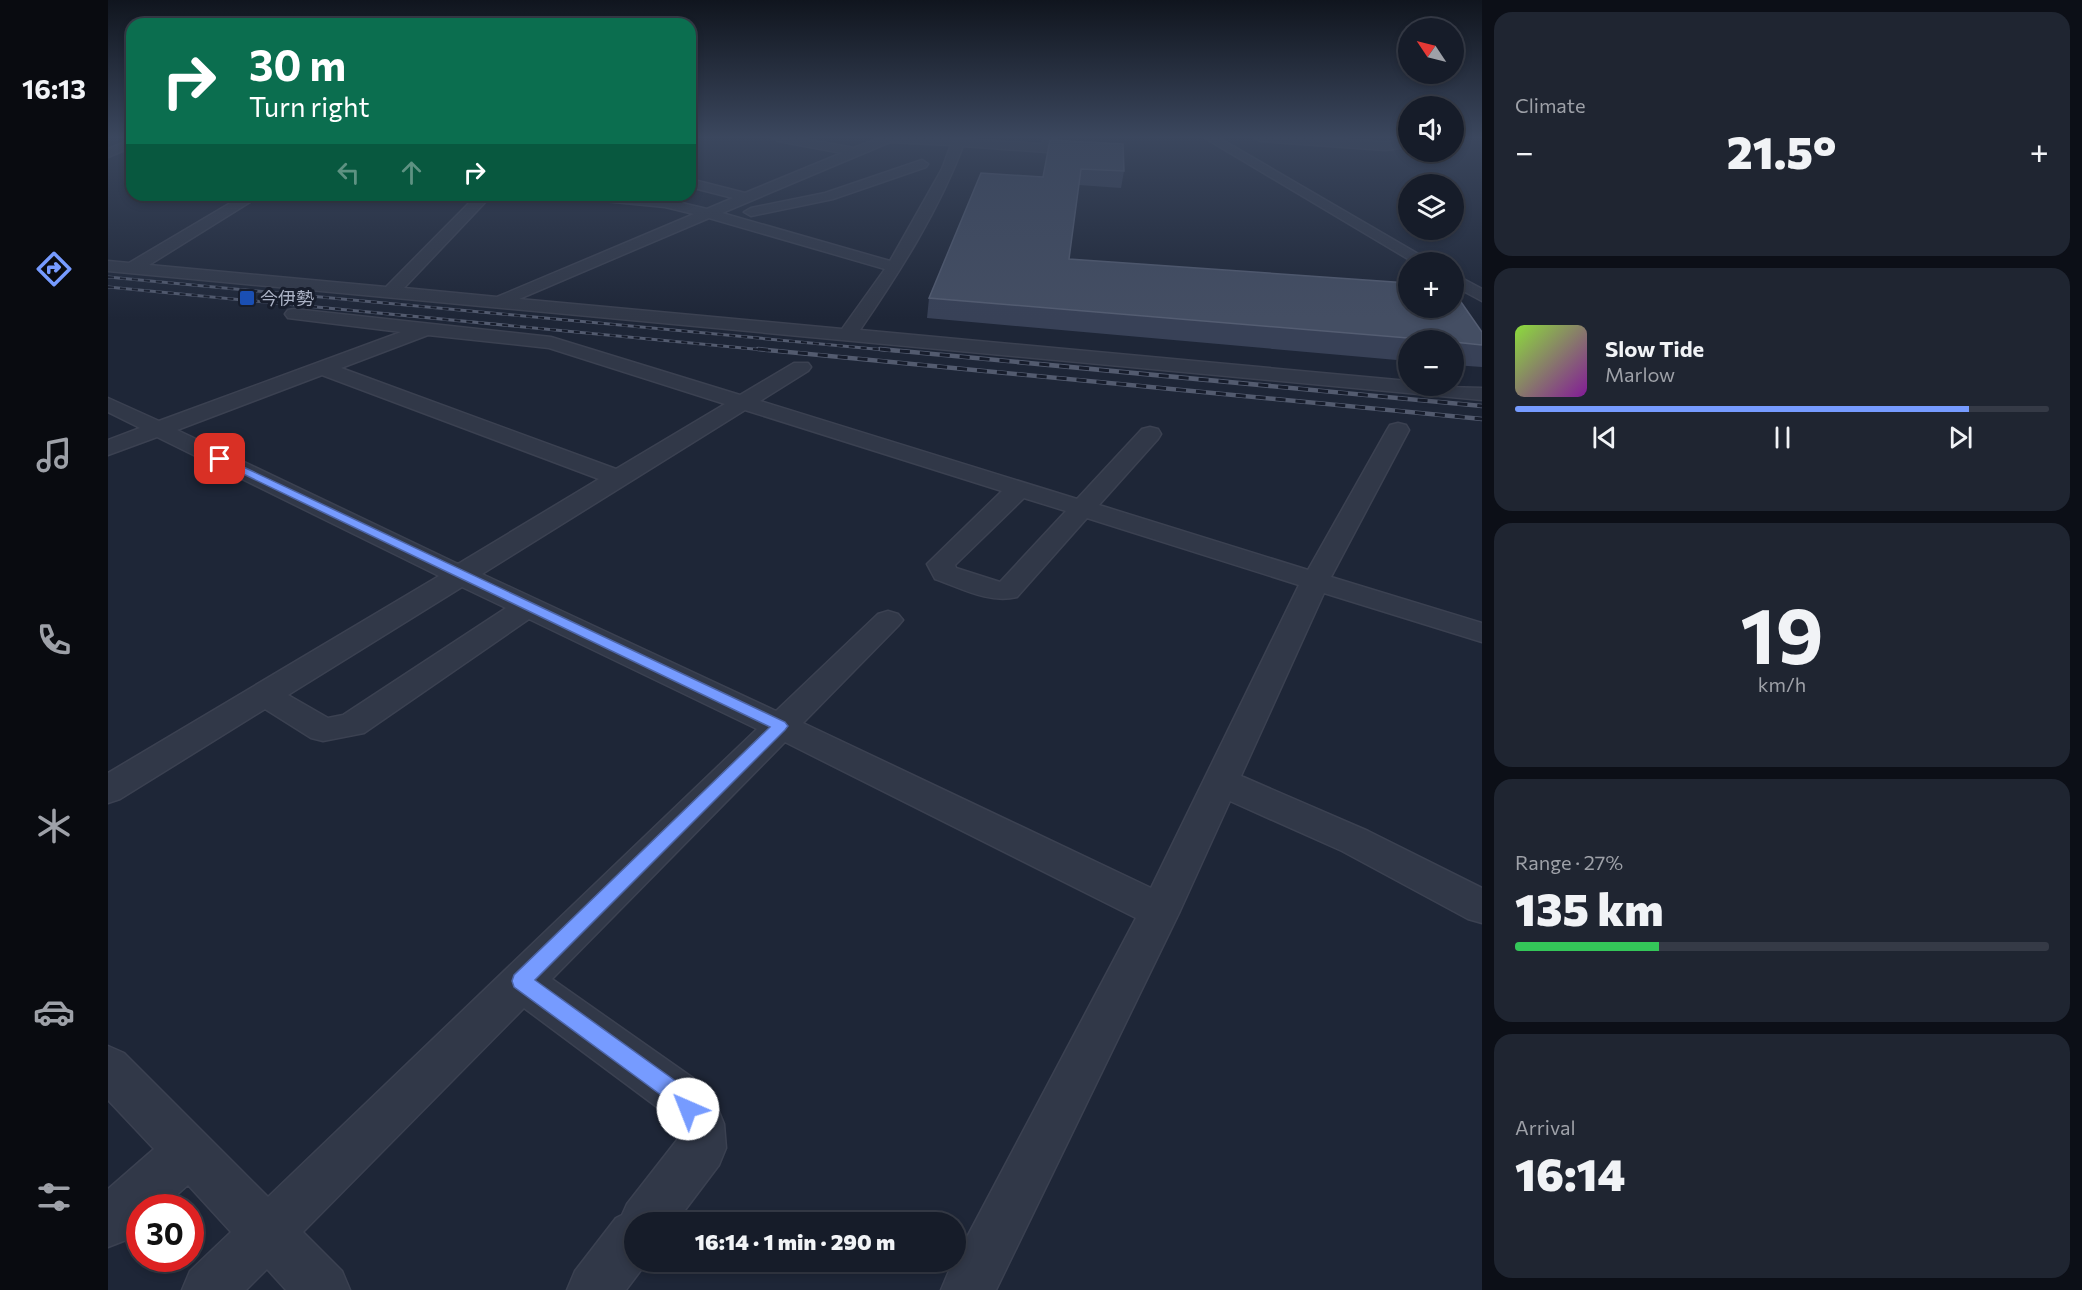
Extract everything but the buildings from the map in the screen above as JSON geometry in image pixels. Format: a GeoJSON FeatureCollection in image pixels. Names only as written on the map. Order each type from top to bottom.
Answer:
{"type":"FeatureCollection","features":[{"type":"Feature","properties":{"kind":"street"},"geometry":{"type":"LineString","coordinates":[[108,448],[500,301],[747,198]]}},
{"type":"Feature","properties":{"kind":"street"},"geometry":{"type":"LineString","coordinates":[[728,219],[768,207],[816,198]]}},
{"type":"Feature","properties":{"kind":"street"},"geometry":{"type":"LineString","coordinates":[[847,334],[895,267],[932,198]]}},
{"type":"Feature","properties":{"kind":"street"},"geometry":{"type":"LineString","coordinates":[[1314,198],[1407,252]]}},
{"type":"Feature","properties":{"kind":"street"},"geometry":{"type":"LineString","coordinates":[[132,268],[244,201]]}},
{"type":"Feature","properties":{"kind":"street"},"geometry":{"type":"LineString","coordinates":[[391,292],[479,201]]}},
{"type":"Feature","properties":{"kind":"street"},"geometry":{"type":"LineString","coordinates":[[645,201],[665,203],[710,214],[895,267]]}},
{"type":"Feature","properties":{"kind":"street"},"geometry":{"type":"LineString","coordinates":[[108,266],[1482,394]]}},
{"type":"Feature","properties":{"kind":"street"},"geometry":{"type":"LineString","coordinates":[[1464,285],[1482,296]]}},
{"type":"Feature","properties":{"kind":"street"},"geometry":{"type":"LineString","coordinates":[[294,314],[551,343],[1482,633]]}},
{"type":"Feature","properties":{"kind":"street"},"geometry":{"type":"LineString","coordinates":[[108,790],[801,367]]}},
{"type":"Feature","properties":{"kind":"street"},"geometry":{"type":"LineString","coordinates":[[323,368],[620,479]]}},
{"type":"Feature","properties":{"kind":"street"},"geometry":{"type":"LineString","coordinates":[[108,404],[280,490],[780,726],[1160,911]]}},
{"type":"Feature","properties":{"kind":"street"},"geometry":{"type":"LineString","coordinates":[[969,1290],[1160,911],[1315,581],[1398,430]]}},
{"type":"Feature","properties":{"kind":"street"},"geometry":{"type":"LineString","coordinates":[[1019,489],[940,564],[945,573],[993,590],[1007,591],[1150,434]]}},
{"type":"Feature","properties":{"kind":"street"},"geometry":{"type":"LineString","coordinates":[[265,694],[323,730],[352,725],[527,607]]}},
{"type":"Feature","properties":{"kind":"street"},"geometry":{"type":"LineString","coordinates":[[209,1290],[888,620]]}},
{"type":"Feature","properties":{"kind":"street"},"geometry":{"type":"LineString","coordinates":[[1221,782],[1354,841],[1482,907]]}},
{"type":"Feature","properties":{"kind":"street"},"geometry":{"type":"LineString","coordinates":[[521,981],[677,1094],[700,1124],[702,1148],[653,1212]]}},
{"type":"Feature","properties":{"kind":"street"},"geometry":{"type":"LineString","coordinates":[[110,1075],[323,1290]]}},
{"type":"Feature","properties":{"kind":"street"},"geometry":{"type":"LineString","coordinates":[[108,1222],[188,1152]]}},
{"type":"Feature","properties":{"kind":"street"},"geometry":{"type":"LineString","coordinates":[[594,1290],[624,1250]]}},
{"type":"Feature","properties":{"kind":"railway"},"geometry":{"type":"LineString","coordinates":[[108,277],[896,351]]}},
{"type":"Feature","properties":{"kind":"railway"},"geometry":{"type":"LineString","coordinates":[[108,287],[774,351]]}},
{"type":"Feature","properties":{"kind":"railway"},"geometry":{"type":"LineString","coordinates":[[758,349],[1482,419]]}},
{"type":"Feature","properties":{"kind":"railway"},"geometry":{"type":"LineString","coordinates":[[880,349],[1482,406]]}},
{"type":"Feature","properties":{"kind":"place","name":"今伊勢"},"geometry":{"type":"Point","coordinates":[247,298]}},
{"type":"Feature","properties":{"kind":"route"},"geometry":{"type":"LineString","coordinates":[[220,459],[280,490],[780,726],[521,981],[677,1094],[688,1109]]}}]}
